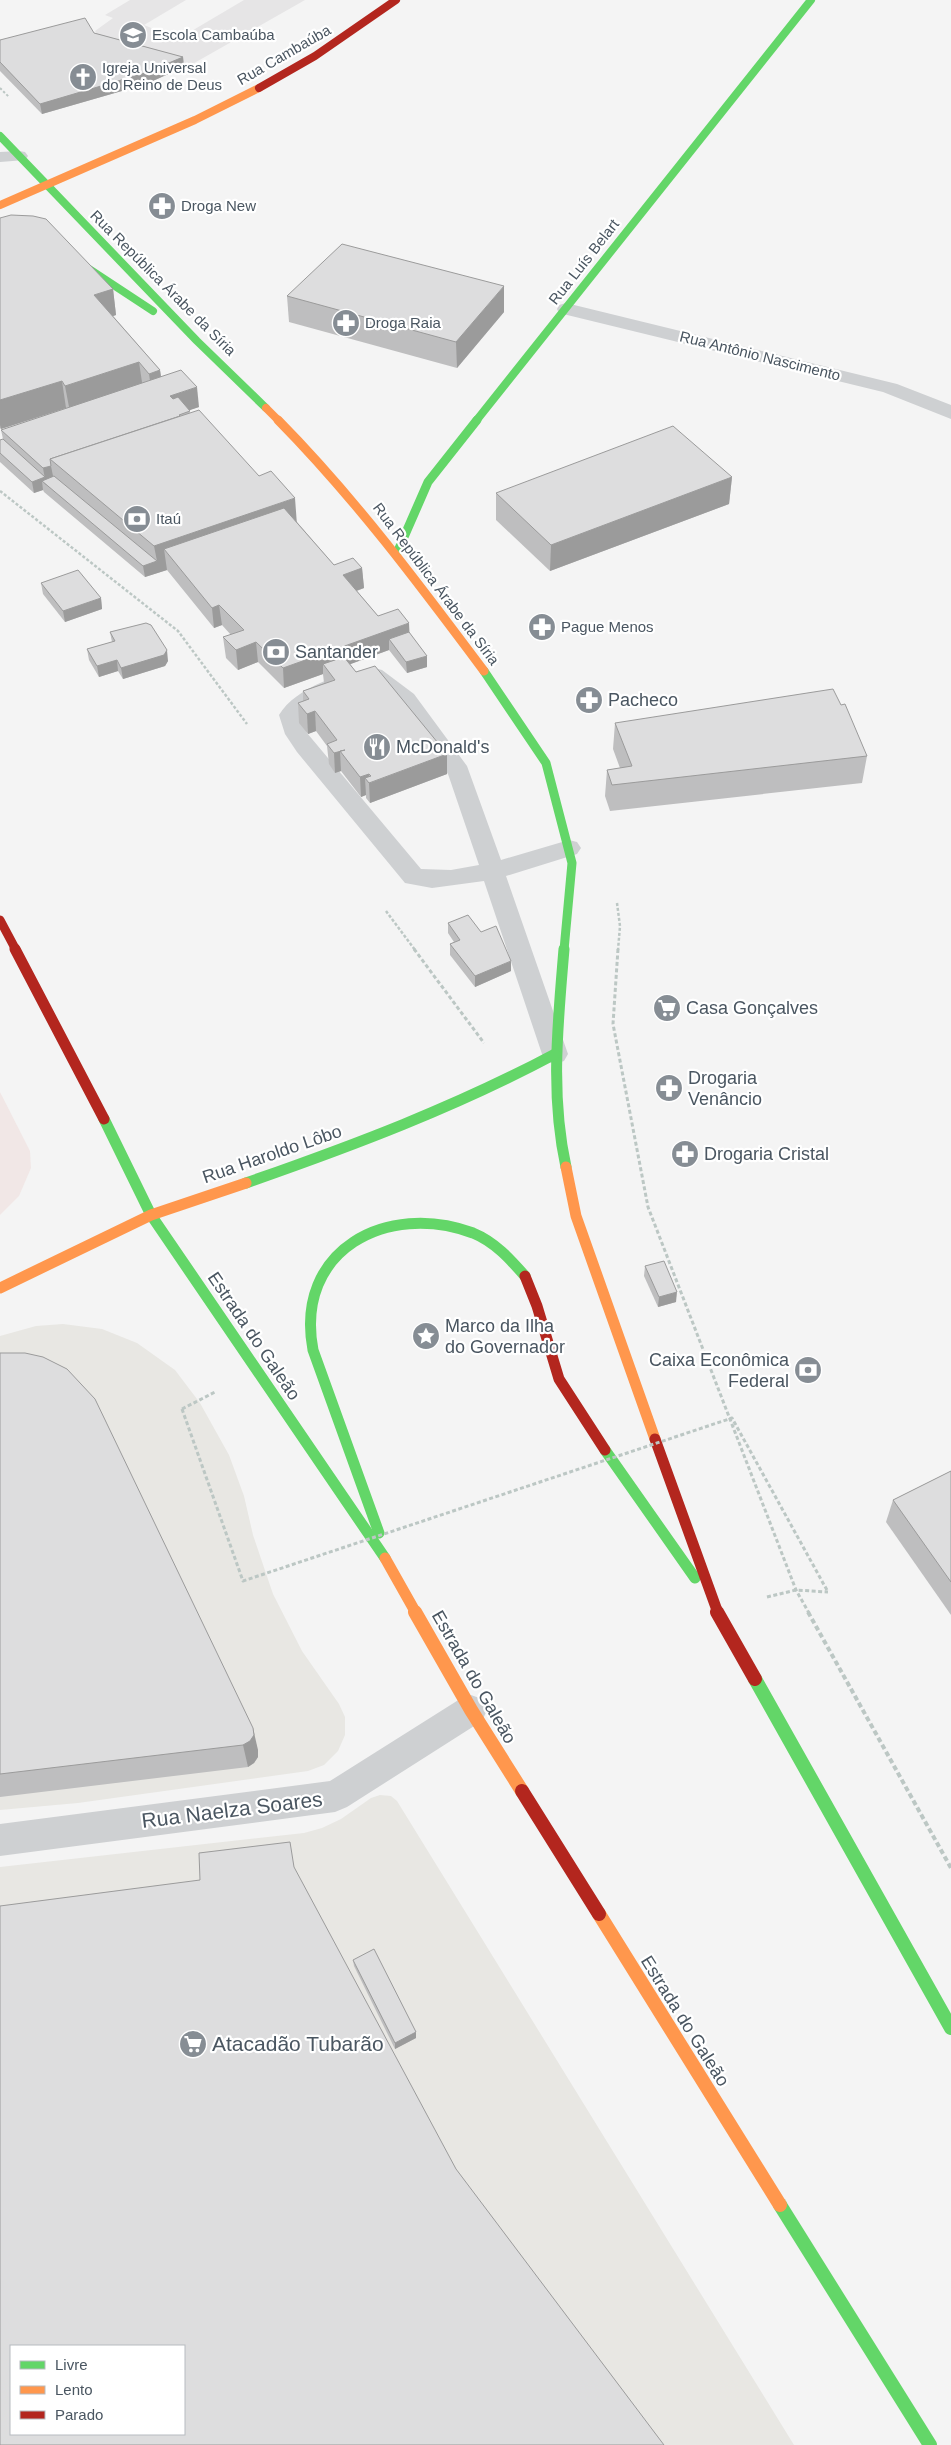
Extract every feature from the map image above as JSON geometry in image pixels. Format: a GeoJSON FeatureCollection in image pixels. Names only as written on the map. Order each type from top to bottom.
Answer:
{"type":"FeatureCollection","features":[{"type":"Feature","properties":{"kind":"main road","name":"Rua Cambaúba"},"geometry":{"type":"LineString","coordinates":[[0,205],[42,183],[230,103],[344,38],[396,0]]}},
{"type":"Feature","properties":{"kind":"main road","name":"Rua Luís Belart"},"geometry":{"type":"LineString","coordinates":[[397,553],[428,482],[811,0]]}},
{"type":"Feature","properties":{"kind":"main road","name":"Rua República Árabe da Síria"},"geometry":{"type":"LineString","coordinates":[[0,136],[42,183],[198,341],[308,448],[397,553],[500,693],[546,763],[572,863],[555,1054]]}},
{"type":"Feature","properties":{"kind":"main road"},"geometry":{"type":"LineString","coordinates":[[0,236],[23,236],[45,240],[198,341]]}},
{"type":"Feature","properties":{"kind":"main road","name":"Estrada do Galeão"},"geometry":{"type":"LineString","coordinates":[[0,920],[106,1122],[151,1215],[393,1569],[471,1710],[930,2445]]}},
{"type":"Feature","properties":{"kind":"main road"},"geometry":{"type":"LineString","coordinates":[[555,1054],[559,1136],[576,1216],[717,1610]]}},
{"type":"Feature","properties":{"kind":"main road","name":"Rua Haroldo Lôbo"},"geometry":{"type":"LineString","coordinates":[[0,1288],[151,1215],[319,1158],[413,1122],[511,1079],[555,1054]]}},
{"type":"Feature","properties":{"kind":"main road"},"geometry":{"type":"LineString","coordinates":[[393,1569],[311,1344],[308,1320],[311,1295],[322,1272],[340,1252],[363,1236],[390,1227],[417,1223],[443,1224],[468,1231],[492,1242],[511,1258],[526,1277],[559,1380],[717,1610],[951,2028]]}},
{"type":"Feature","properties":{"kind":"street"},"geometry":{"type":"LineString","coordinates":[[0,158],[19,156]]}},
{"type":"Feature","properties":{"kind":"street","name":"Rua Antônio Nascimento"},"geometry":{"type":"LineString","coordinates":[[566,309],[881,386],[929,402],[951,413]]}},
{"type":"Feature","properties":{"kind":"street"},"geometry":{"type":"LineString","coordinates":[[555,1054],[494,871],[460,772],[406,699],[374,675],[354,678],[303,701],[290,715],[296,734],[414,877],[429,880],[494,871],[569,848]]}},
{"type":"Feature","properties":{"kind":"street","name":"Rua Naelza Soares"},"geometry":{"type":"LineString","coordinates":[[0,1840],[335,1796],[471,1710]]}},
{"type":"Feature","properties":{"kind":"path"},"geometry":{"type":"LineString","coordinates":[[182,1409],[243,1581],[732,1418],[828,1592],[796,1590],[717,1610]]}},
{"type":"Feature","properties":{"kind":"shaded area","name":"Escola Cambaúba"},"geometry":{"type":"Polygon","coordinates":[[[130,0],[186,0],[144,25],[178,39],[244,0],[305,0],[189,66],[104,44],[95,31],[113,18],[105,15],[130,0]]]}},
{"type":"Feature","properties":{"kind":"shaded area"},"geometry":{"type":"Polygon","coordinates":[[[0,1092],[30,1151],[31,1168],[19,1196],[0,1215],[0,1092]]]}},
{"type":"Feature","properties":{"kind":"shaded area"},"geometry":{"type":"Polygon","coordinates":[[[63,1324],[102,1329],[137,1343],[175,1370],[200,1403],[229,1455],[244,1496],[253,1535],[273,1594],[302,1651],[339,1704],[345,1717],[345,1735],[338,1751],[324,1765],[308,1771],[78,1803],[0,1810],[0,1336],[36,1326],[63,1324]]]}},
{"type":"Feature","properties":{"kind":"shaded area","name":"Atacadão Tubarão"},"geometry":{"type":"Polygon","coordinates":[[[380,1795],[391,1796],[397,1801],[794,2445],[0,2445],[0,1867],[304,1833],[322,1828],[341,1819],[371,1798],[380,1795]]]}},
{"type":"Feature","properties":{"kind":"building","name":"Igreja Universal do Reino de Deus"},"geometry":{"type":"Polygon","coordinates":[[[85,18],[94,33],[183,57],[145,73],[40,104],[0,62],[0,40],[85,18]]]}},
{"type":"Feature","properties":{"kind":"building"},"geometry":{"type":"Polygon","coordinates":[[[11,215],[33,216],[46,219],[113,289],[94,295],[160,370],[149,374],[139,362],[65,386],[62,381],[0,400],[0,218],[11,215]]]}},
{"type":"Feature","properties":{"kind":"building"},"geometry":{"type":"Polygon","coordinates":[[[342,244],[504,286],[456,342],[287,296],[342,244]]]}},
{"type":"Feature","properties":{"kind":"building"},"geometry":{"type":"Polygon","coordinates":[[[181,370],[197,387],[170,396],[173,399],[178,397],[190,411],[50,459],[51,466],[43,468],[1,430],[181,370]]]}},
{"type":"Feature","properties":{"kind":"building"},"geometry":{"type":"Polygon","coordinates":[[[199,410],[259,476],[271,471],[295,498],[154,546],[50,459],[199,410]]]}},
{"type":"Feature","properties":{"kind":"building"},"geometry":{"type":"Polygon","coordinates":[[[673,426],[732,477],[551,545],[496,493],[673,426]]]}},
{"type":"Feature","properties":{"kind":"building"},"geometry":{"type":"Polygon","coordinates":[[[3,439],[45,477],[32,482],[0,453],[0,440],[3,439]]]}},
{"type":"Feature","properties":{"kind":"building"},"geometry":{"type":"Polygon","coordinates":[[[54,476],[157,561],[143,566],[42,481],[54,476]]]}},
{"type":"Feature","properties":{"kind":"building"},"geometry":{"type":"Polygon","coordinates":[[[284,508],[334,565],[353,558],[362,568],[343,575],[378,616],[398,609],[409,623],[283,668],[256,642],[236,650],[223,637],[244,630],[219,605],[212,608],[164,549],[284,508]]]}},
{"type":"Feature","properties":{"kind":"building"},"geometry":{"type":"Polygon","coordinates":[[[78,570],[101,598],[63,611],[41,583],[78,570]]]}},
{"type":"Feature","properties":{"kind":"building"},"geometry":{"type":"Polygon","coordinates":[[[146,623],[151,625],[167,650],[164,655],[121,668],[117,660],[97,666],[87,649],[115,641],[110,632],[146,623]]]}},
{"type":"Feature","properties":{"kind":"building"},"geometry":{"type":"Polygon","coordinates":[[[409,632],[427,656],[406,662],[389,639],[409,632]]]}},
{"type":"Feature","properties":{"kind":"building","name":"McDonald's"},"geometry":{"type":"Polygon","coordinates":[[[344,657],[356,672],[375,666],[447,754],[369,783],[365,778],[371,776],[369,774],[360,777],[340,751],[334,753],[327,744],[337,740],[315,711],[307,714],[298,703],[309,699],[303,691],[335,680],[323,664],[344,657]]]}},
{"type":"Feature","properties":{"kind":"building"},"geometry":{"type":"Polygon","coordinates":[[[833,689],[841,705],[845,704],[867,756],[612,785],[607,770],[632,766],[615,723],[833,689]]]}},
{"type":"Feature","properties":{"kind":"building"},"geometry":{"type":"Polygon","coordinates":[[[468,915],[481,932],[496,926],[511,961],[475,976],[450,944],[460,940],[448,923],[468,915]]]}},
{"type":"Feature","properties":{"kind":"building"},"geometry":{"type":"Polygon","coordinates":[[[664,1261],[677,1292],[659,1297],[645,1266],[664,1261]]]}},
{"type":"Feature","properties":{"kind":"building"},"geometry":{"type":"Polygon","coordinates":[[[0,1353],[25,1353],[43,1357],[67,1369],[95,1399],[253,1728],[254,1735],[250,1741],[243,1745],[0,1774],[0,1353]]]}},
{"type":"Feature","properties":{"kind":"building"},"geometry":{"type":"Polygon","coordinates":[[[951,1471],[951,1582],[893,1500],[951,1471]]]}},
{"type":"Feature","properties":{"kind":"building","name":"Atacadão Tubarão"},"geometry":{"type":"Polygon","coordinates":[[[290,1842],[294,1867],[456,2169],[664,2445],[0,2445],[0,1906],[200,1880],[199,1853],[290,1842]]]}},
{"type":"Feature","properties":{"kind":"building"},"geometry":{"type":"Polygon","coordinates":[[[374,1949],[416,2032],[395,2043],[353,1960],[374,1949]]]}},
{"type":"Feature","properties":{"kind":"traffic: fast"},"geometry":{"type":"LineString","coordinates":[[397,553],[428,482],[811,0]]}},
{"type":"Feature","properties":{"kind":"traffic: fast"},"geometry":{"type":"LineString","coordinates":[[0,136],[197,341],[266,408]]}},
{"type":"Feature","properties":{"kind":"traffic: fast"},"geometry":{"type":"LineString","coordinates":[[0,236],[23,236],[45,240],[153,311]]}},
{"type":"Feature","properties":{"kind":"traffic: fast"},"geometry":{"type":"LineString","coordinates":[[484,671],[546,763],[572,863],[555,1054],[559,1136],[566,1167]]}},
{"type":"Feature","properties":{"kind":"traffic: fast"},"geometry":{"type":"LineString","coordinates":[[246,1183],[403,1126],[481,1092],[555,1054]]}},
{"type":"Feature","properties":{"kind":"traffic: fast"},"geometry":{"type":"LineString","coordinates":[[104,1119],[151,1215],[385,1558]]}},
{"type":"Feature","properties":{"kind":"traffic: fast"},"geometry":{"type":"LineString","coordinates":[[379,1533],[313,1350],[309,1322],[310,1307],[321,1274],[342,1249],[371,1232],[405,1224],[440,1225],[473,1233],[503,1251],[525,1276]]}},
{"type":"Feature","properties":{"kind":"traffic: fast"},"geometry":{"type":"LineString","coordinates":[[605,1450],[695,1578]]}},
{"type":"Feature","properties":{"kind":"traffic: fast"},"geometry":{"type":"LineString","coordinates":[[755,1679],[951,2028]]}},
{"type":"Feature","properties":{"kind":"traffic: fast"},"geometry":{"type":"LineString","coordinates":[[780,2205],[930,2445]]}},
{"type":"Feature","properties":{"kind":"traffic: slow"},"geometry":{"type":"LineString","coordinates":[[0,205],[65,175],[195,120],[259,88]]}},
{"type":"Feature","properties":{"kind":"traffic: slow"},"geometry":{"type":"LineString","coordinates":[[266,408],[326,470],[381,535],[484,671]]}},
{"type":"Feature","properties":{"kind":"traffic: slow"},"geometry":{"type":"LineString","coordinates":[[566,1167],[576,1216],[655,1439]]}},
{"type":"Feature","properties":{"kind":"traffic: slow"},"geometry":{"type":"LineString","coordinates":[[0,1288],[151,1215],[246,1183]]}},
{"type":"Feature","properties":{"kind":"traffic: slow"},"geometry":{"type":"LineString","coordinates":[[385,1558],[471,1710],[522,1791]]}},
{"type":"Feature","properties":{"kind":"traffic: slow"},"geometry":{"type":"LineString","coordinates":[[599,1914],[780,2205]]}},
{"type":"Feature","properties":{"kind":"traffic: jam"},"geometry":{"type":"LineString","coordinates":[[259,88],[315,56],[396,0]]}},
{"type":"Feature","properties":{"kind":"traffic: jam"},"geometry":{"type":"LineString","coordinates":[[0,920],[104,1119]]}},
{"type":"Feature","properties":{"kind":"traffic: jam"},"geometry":{"type":"LineString","coordinates":[[525,1276],[537,1306],[559,1379],[605,1450]]}},
{"type":"Feature","properties":{"kind":"traffic: jam"},"geometry":{"type":"LineString","coordinates":[[655,1439],[717,1611],[755,1679]]}},
{"type":"Feature","properties":{"kind":"traffic: jam"},"geometry":{"type":"LineString","coordinates":[[522,1791],[599,1914]]}},
{"type":"Feature","properties":{"kind":"place","name":"Escola Cambaúba"},"geometry":{"type":"Point","coordinates":[133,35]}},
{"type":"Feature","properties":{"kind":"place","name":"Igreja Universal do Reino de Deus"},"geometry":{"type":"Point","coordinates":[83,77]}},
{"type":"Feature","properties":{"kind":"place","name":"Droga New"},"geometry":{"type":"Point","coordinates":[162,206]}},
{"type":"Feature","properties":{"kind":"place","name":"Droga Raia"},"geometry":{"type":"Point","coordinates":[346,323]}},
{"type":"Feature","properties":{"kind":"place","name":"Itaú"},"geometry":{"type":"Point","coordinates":[137,519]}},
{"type":"Feature","properties":{"kind":"place","name":"Pague Menos"},"geometry":{"type":"Point","coordinates":[542,627]}},
{"type":"Feature","properties":{"kind":"place","name":"Santander"},"geometry":{"type":"Point","coordinates":[276,652]}},
{"type":"Feature","properties":{"kind":"place","name":"Pacheco"},"geometry":{"type":"Point","coordinates":[589,700]}},
{"type":"Feature","properties":{"kind":"place","name":"McDonald's"},"geometry":{"type":"Point","coordinates":[377,747]}},
{"type":"Feature","properties":{"kind":"place","name":"Casa Gonçalves"},"geometry":{"type":"Point","coordinates":[667,1008]}},
{"type":"Feature","properties":{"kind":"place","name":"Drogaria Venâncio"},"geometry":{"type":"Point","coordinates":[669,1088]}},
{"type":"Feature","properties":{"kind":"place","name":"Drogaria Cristal"},"geometry":{"type":"Point","coordinates":[685,1154]}},
{"type":"Feature","properties":{"kind":"place","name":"Marco da Ilha do Governador"},"geometry":{"type":"Point","coordinates":[426,1336]}},
{"type":"Feature","properties":{"kind":"place","name":"Caixa Econômica Federal"},"geometry":{"type":"Point","coordinates":[808,1370]}},
{"type":"Feature","properties":{"kind":"place","name":"Atacadão Tubarão"},"geometry":{"type":"Point","coordinates":[193,2044]}}]}
